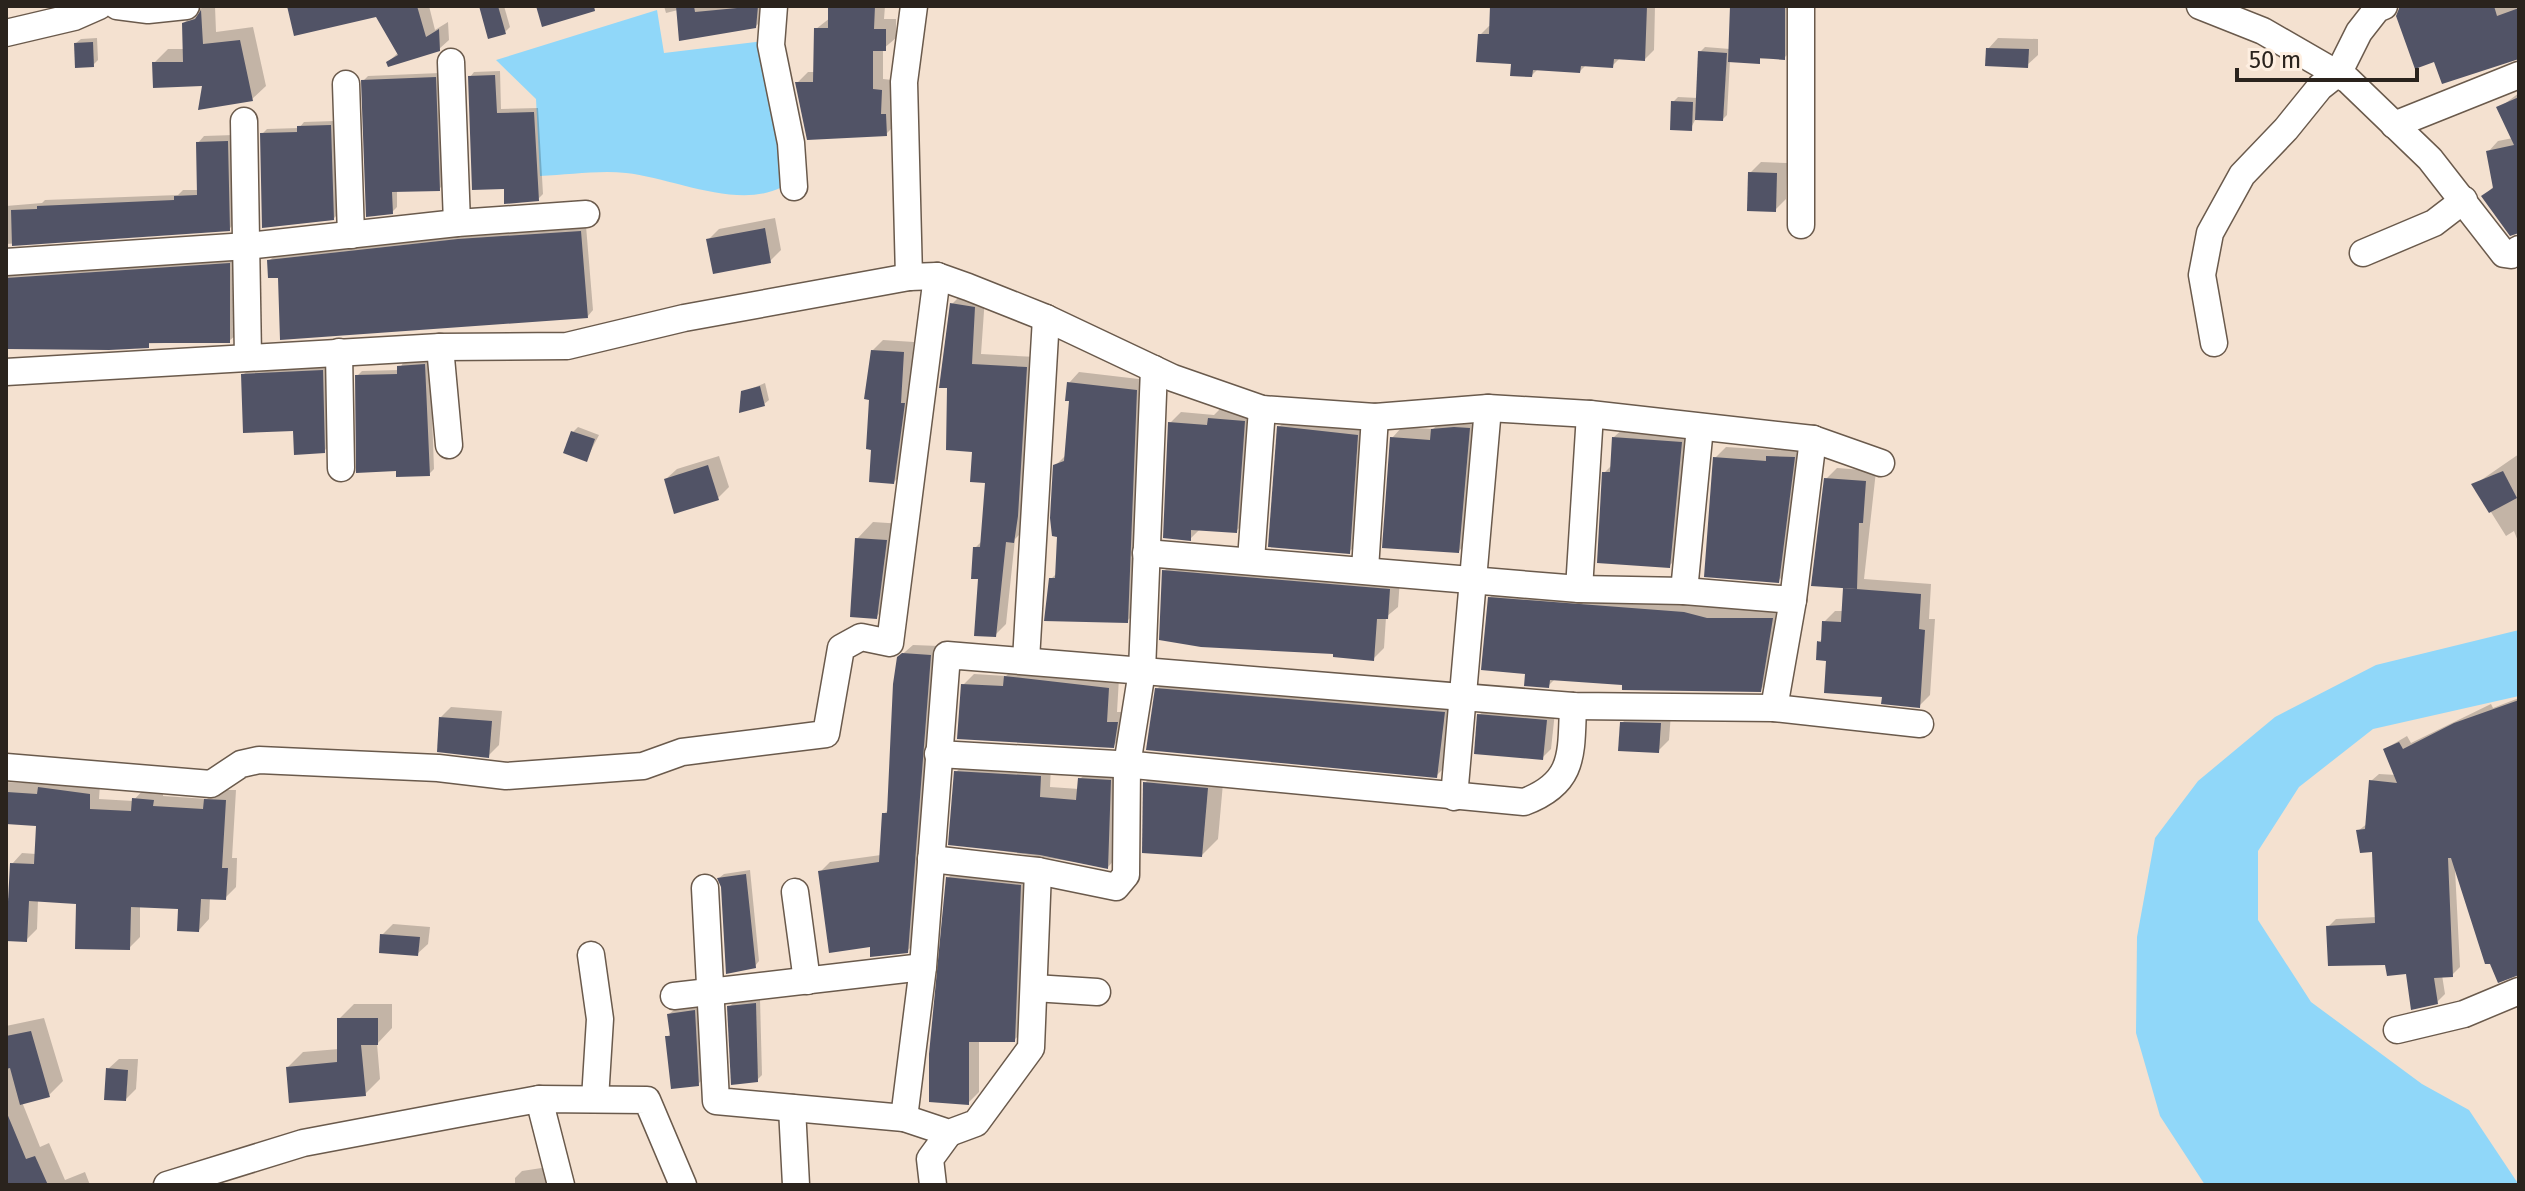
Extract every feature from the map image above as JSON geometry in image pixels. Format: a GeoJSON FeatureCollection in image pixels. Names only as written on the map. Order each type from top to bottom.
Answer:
{"type":"FeatureCollection","features":[{"type":"Feature","properties":{"kind":"street"},"geometry":{"type":"LineString","coordinates":[[6,33],[74,17],[99,6]]}},
{"type":"Feature","properties":{"kind":"street"},"geometry":{"type":"LineString","coordinates":[[117,6],[148,10],[186,6]]}},
{"type":"Feature","properties":{"kind":"street"},"geometry":{"type":"LineString","coordinates":[[774,6],[771,45],[791,143],[794,187]]}},
{"type":"Feature","properties":{"kind":"street"},"geometry":{"type":"LineString","coordinates":[[909,277],[904,82],[914,6]]}},
{"type":"Feature","properties":{"kind":"street"},"geometry":{"type":"LineString","coordinates":[[1801,6],[1801,225]]}},
{"type":"Feature","properties":{"kind":"street"},"geometry":{"type":"LineString","coordinates":[[2200,6],[2263,31],[2339,72],[2430,159],[2504,254],[2511,255],[2519,249]]}},
{"type":"Feature","properties":{"kind":"street"},"geometry":{"type":"LineString","coordinates":[[2214,343],[2202,275],[2210,233],[2242,175],[2286,129],[2320,87],[2339,72],[2359,32],[2377,9],[2384,6]]}},
{"type":"Feature","properties":{"kind":"street"},"geometry":{"type":"LineString","coordinates":[[451,62],[457,223]]}},
{"type":"Feature","properties":{"kind":"street"},"geometry":{"type":"LineString","coordinates":[[2394,125],[2519,75]]}},
{"type":"Feature","properties":{"kind":"street"},"geometry":{"type":"LineString","coordinates":[[346,84],[351,235]]}},
{"type":"Feature","properties":{"kind":"street"},"geometry":{"type":"LineString","coordinates":[[244,121],[248,357]]}},
{"type":"Feature","properties":{"kind":"street"},"geometry":{"type":"LineString","coordinates":[[2363,253],[2434,223],[2464,200]]}},
{"type":"Feature","properties":{"kind":"street"},"geometry":{"type":"LineString","coordinates":[[6,262],[247,246],[457,223],[586,214]]}},
{"type":"Feature","properties":{"kind":"street"},"geometry":{"type":"LineString","coordinates":[[6,767],[211,784],[252,760],[438,768],[506,776],[643,766],[682,752],[826,734],[841,648],[861,637],[890,643],[937,276]]}},
{"type":"Feature","properties":{"kind":"street"},"geometry":{"type":"LineString","coordinates":[[6,372],[440,347],[567,346],[684,318],[909,277],[937,276],[1046,318],[1154,369],[1262,409],[1375,417],[1488,408],[1590,414],[1813,439],[1881,463]]}},
{"type":"Feature","properties":{"kind":"street"},"geometry":{"type":"LineString","coordinates":[[1026,660],[1046,318]]}},
{"type":"Feature","properties":{"kind":"street"},"geometry":{"type":"LineString","coordinates":[[440,347],[449,445]]}},
{"type":"Feature","properties":{"kind":"street"},"geometry":{"type":"LineString","coordinates":[[339,352],[341,468]]}},
{"type":"Feature","properties":{"kind":"street"},"geometry":{"type":"LineString","coordinates":[[931,859],[1038,871],[1116,887],[1123,879],[1127,765],[1142,671],[1154,369]]}},
{"type":"Feature","properties":{"kind":"street"},"geometry":{"type":"LineString","coordinates":[[1454,797],[1488,408]]}},
{"type":"Feature","properties":{"kind":"street"},"geometry":{"type":"LineString","coordinates":[[1251,560],[1262,409]]}},
{"type":"Feature","properties":{"kind":"street"},"geometry":{"type":"LineString","coordinates":[[1579,589],[1590,414]]}},
{"type":"Feature","properties":{"kind":"street"},"geometry":{"type":"LineString","coordinates":[[1365,569],[1375,417]]}},
{"type":"Feature","properties":{"kind":"street"},"geometry":{"type":"LineString","coordinates":[[1684,591],[1700,427]]}},
{"type":"Feature","properties":{"kind":"street"},"geometry":{"type":"LineString","coordinates":[[1774,708],[1793,600],[1813,439]]}},
{"type":"Feature","properties":{"kind":"street"},"geometry":{"type":"LineString","coordinates":[[1146,553],[1579,589],[1684,591],[1793,600]]}},
{"type":"Feature","properties":{"kind":"street"},"geometry":{"type":"LineString","coordinates":[[904,1118],[923,967],[947,655],[1573,706],[1774,708],[1920,724]]}},
{"type":"Feature","properties":{"kind":"street"},"geometry":{"type":"LineString","coordinates":[[938,754],[1127,765],[1524,802],[1555,786],[1566,771],[1573,706]]}},
{"type":"Feature","properties":{"kind":"street"},"geometry":{"type":"LineString","coordinates":[[933,1185],[930,1159],[949,1133],[976,1123],[1026,1059],[1031,1048],[1038,871]]}},
{"type":"Feature","properties":{"kind":"street"},"geometry":{"type":"LineString","coordinates":[[705,888],[713,992],[716,1101],[904,1118],[949,1133]]}},
{"type":"Feature","properties":{"kind":"street"},"geometry":{"type":"LineString","coordinates":[[795,892],[807,981]]}},
{"type":"Feature","properties":{"kind":"street"},"geometry":{"type":"LineString","coordinates":[[591,955],[600,1019],[595,1099]]}},
{"type":"Feature","properties":{"kind":"street"},"geometry":{"type":"LineString","coordinates":[[674,996],[923,967]]}},
{"type":"Feature","properties":{"kind":"street"},"geometry":{"type":"LineString","coordinates":[[1034,988],[1097,992]]}},
{"type":"Feature","properties":{"kind":"street"},"geometry":{"type":"LineString","coordinates":[[2397,1030],[2464,1014],[2519,991]]}},
{"type":"Feature","properties":{"kind":"street"},"geometry":{"type":"LineString","coordinates":[[539,1099],[561,1185]]}},
{"type":"Feature","properties":{"kind":"street"},"geometry":{"type":"LineString","coordinates":[[167,1185],[303,1143],[539,1099],[595,1099],[647,1100],[683,1185]]}},
{"type":"Feature","properties":{"kind":"street"},"geometry":{"type":"LineString","coordinates":[[792,1108],[796,1185]]}},
{"type":"Feature","properties":{"kind":"water"},"geometry":{"type":"Polygon","coordinates":[[[657,10],[664,53],[764,41],[786,172],[782,187],[746,195],[726,194],[626,173],[540,176],[536,99],[496,60],[657,10]]]}},
{"type":"Feature","properties":{"kind":"water"},"geometry":{"type":"Polygon","coordinates":[[[2519,630],[2519,696],[2373,729],[2299,787],[2258,851],[2258,920],[2311,1002],[2422,1084],[2469,1110],[2519,1185],[2205,1185],[2160,1116],[2136,1033],[2137,937],[2155,838],[2198,781],[2275,717],[2376,665],[2519,630]]]}},
{"type":"Feature","properties":{"kind":"building"},"geometry":{"type":"Polygon","coordinates":[[[287,6],[417,6],[426,37],[439,29],[440,51],[388,67],[386,62],[398,55],[376,17],[294,36],[287,6]]]}},
{"type":"Feature","properties":{"kind":"building"},"geometry":{"type":"Polygon","coordinates":[[[479,6],[498,6],[506,34],[488,39],[479,6]]]}},
{"type":"Feature","properties":{"kind":"building"},"geometry":{"type":"Polygon","coordinates":[[[536,6],[594,6],[595,11],[542,27],[536,6]]]}},
{"type":"Feature","properties":{"kind":"building"},"geometry":{"type":"Polygon","coordinates":[[[676,6],[694,6],[695,12],[758,6],[756,28],[679,41],[676,6]]]}},
{"type":"Feature","properties":{"kind":"building"},"geometry":{"type":"Polygon","coordinates":[[[828,6],[875,6],[874,29],[886,29],[886,51],[873,51],[873,89],[882,90],[881,114],[886,114],[887,136],[807,140],[795,82],[813,82],[814,28],[828,28],[828,6]]]}},
{"type":"Feature","properties":{"kind":"building"},"geometry":{"type":"Polygon","coordinates":[[[1490,6],[1647,6],[1645,61],[1614,59],[1613,68],[1581,66],[1580,73],[1533,70],[1532,77],[1510,76],[1511,64],[1476,62],[1478,34],[1489,34],[1490,6]]]}},
{"type":"Feature","properties":{"kind":"building"},"geometry":{"type":"Polygon","coordinates":[[[1730,6],[1785,6],[1785,60],[1760,58],[1760,64],[1728,62],[1730,6]]]}},
{"type":"Feature","properties":{"kind":"building"},"geometry":{"type":"Polygon","coordinates":[[[2400,6],[2494,6],[2497,16],[2519,8],[2519,59],[2442,84],[2434,62],[2415,69],[2396,16],[2400,6]]]}},
{"type":"Feature","properties":{"kind":"building"},"geometry":{"type":"Polygon","coordinates":[[[201,10],[203,44],[240,40],[253,101],[198,110],[202,86],[153,88],[152,62],[183,62],[182,23],[195,19],[201,10]]]}},
{"type":"Feature","properties":{"kind":"building"},"geometry":{"type":"Polygon","coordinates":[[[93,42],[94,67],[75,68],[74,43],[93,42]]]}},
{"type":"Feature","properties":{"kind":"building"},"geometry":{"type":"Polygon","coordinates":[[[1986,48],[2029,49],[2028,68],[1985,66],[1986,48]]]}},
{"type":"Feature","properties":{"kind":"building"},"geometry":{"type":"Polygon","coordinates":[[[1698,51],[1727,53],[1723,121],[1695,120],[1698,51]]]}},
{"type":"Feature","properties":{"kind":"building"},"geometry":{"type":"Polygon","coordinates":[[[495,75],[497,113],[534,112],[539,201],[504,204],[504,189],[472,190],[468,76],[495,75]]]}},
{"type":"Feature","properties":{"kind":"building"},"geometry":{"type":"Polygon","coordinates":[[[436,77],[440,191],[392,192],[393,214],[366,217],[361,80],[436,77]]]}},
{"type":"Feature","properties":{"kind":"building"},"geometry":{"type":"Polygon","coordinates":[[[2519,97],[2519,233],[2510,236],[2481,196],[2493,188],[2486,151],[2514,145],[2496,107],[2519,97]]]}},
{"type":"Feature","properties":{"kind":"building"},"geometry":{"type":"Polygon","coordinates":[[[1671,101],[1693,102],[1692,131],[1670,130],[1671,101]]]}},
{"type":"Feature","properties":{"kind":"building"},"geometry":{"type":"Polygon","coordinates":[[[331,125],[334,220],[262,228],[260,133],[297,132],[297,126],[331,125]]]}},
{"type":"Feature","properties":{"kind":"building"},"geometry":{"type":"Polygon","coordinates":[[[228,141],[230,231],[12,246],[11,210],[37,209],[37,206],[174,200],[174,196],[197,195],[196,142],[228,141]]]}},
{"type":"Feature","properties":{"kind":"building"},"geometry":{"type":"Polygon","coordinates":[[[1748,172],[1777,173],[1776,212],[1747,211],[1748,172]]]}},
{"type":"Feature","properties":{"kind":"building"},"geometry":{"type":"Polygon","coordinates":[[[765,228],[771,263],[713,274],[706,239],[765,228]]]}},
{"type":"Feature","properties":{"kind":"building"},"geometry":{"type":"Polygon","coordinates":[[[581,231],[588,318],[280,340],[278,278],[268,278],[267,260],[458,239],[581,231]]]}},
{"type":"Feature","properties":{"kind":"building"},"geometry":{"type":"Polygon","coordinates":[[[230,263],[230,343],[149,343],[149,348],[109,350],[6,349],[6,278],[230,263]]]}},
{"type":"Feature","properties":{"kind":"building"},"geometry":{"type":"Polygon","coordinates":[[[950,303],[975,307],[972,364],[1027,367],[1018,516],[1014,543],[1006,542],[996,637],[974,636],[978,579],[971,579],[973,547],[980,547],[985,483],[970,482],[972,452],[946,450],[947,388],[939,388],[950,303]]]}},
{"type":"Feature","properties":{"kind":"building"},"geometry":{"type":"Polygon","coordinates":[[[871,350],[904,352],[901,403],[905,403],[894,484],[869,482],[871,450],[866,449],[869,400],[864,399],[871,350]]]}},
{"type":"Feature","properties":{"kind":"building"},"geometry":{"type":"Polygon","coordinates":[[[425,364],[430,476],[396,477],[396,471],[356,473],[355,375],[397,374],[397,366],[425,364]]]}},
{"type":"Feature","properties":{"kind":"building"},"geometry":{"type":"Polygon","coordinates":[[[323,370],[325,453],[294,455],[293,431],[243,433],[241,374],[323,370]]]}},
{"type":"Feature","properties":{"kind":"building"},"geometry":{"type":"Polygon","coordinates":[[[1067,382],[1137,390],[1128,623],[1044,621],[1049,578],[1055,578],[1057,537],[1052,536],[1050,518],[1053,465],[1064,461],[1069,401],[1065,401],[1067,382]]]}},
{"type":"Feature","properties":{"kind":"building"},"geometry":{"type":"Polygon","coordinates":[[[760,386],[765,406],[739,413],[741,391],[760,386]]]}},
{"type":"Feature","properties":{"kind":"building"},"geometry":{"type":"Polygon","coordinates":[[[1208,418],[1245,421],[1237,533],[1191,530],[1191,541],[1163,538],[1168,422],[1207,425],[1208,418]]]}},
{"type":"Feature","properties":{"kind":"building"},"geometry":{"type":"Polygon","coordinates":[[[1277,426],[1358,435],[1350,554],[1268,547],[1277,426]]]}},
{"type":"Feature","properties":{"kind":"building"},"geometry":{"type":"Polygon","coordinates":[[[1470,428],[1459,553],[1382,548],[1390,437],[1430,440],[1431,429],[1470,428]]]}},
{"type":"Feature","properties":{"kind":"building"},"geometry":{"type":"Polygon","coordinates":[[[571,431],[595,439],[587,462],[563,453],[571,431]]]}},
{"type":"Feature","properties":{"kind":"building"},"geometry":{"type":"Polygon","coordinates":[[[1612,437],[1682,442],[1670,568],[1597,563],[1602,472],[1610,472],[1612,437]]]}},
{"type":"Feature","properties":{"kind":"building"},"geometry":{"type":"Polygon","coordinates":[[[1766,456],[1795,457],[1779,583],[1704,577],[1713,457],[1766,461],[1766,456]]]}},
{"type":"Feature","properties":{"kind":"building"},"geometry":{"type":"Polygon","coordinates":[[[708,465],[719,500],[674,514],[664,479],[708,465]]]}},
{"type":"Feature","properties":{"kind":"building"},"geometry":{"type":"Polygon","coordinates":[[[2503,471],[2517,498],[2489,513],[2471,484],[2503,471]]]}},
{"type":"Feature","properties":{"kind":"building"},"geometry":{"type":"Polygon","coordinates":[[[1824,478],[1866,481],[1863,523],[1859,523],[1857,589],[1811,586],[1824,478]]]}},
{"type":"Feature","properties":{"kind":"building"},"geometry":{"type":"Polygon","coordinates":[[[855,538],[887,540],[877,619],[850,617],[855,538]]]}},
{"type":"Feature","properties":{"kind":"building"},"geometry":{"type":"Polygon","coordinates":[[[1162,570],[1390,589],[1388,619],[1377,619],[1374,661],[1333,657],[1333,654],[1201,647],[1159,640],[1162,570]]]}},
{"type":"Feature","properties":{"kind":"building"},"geometry":{"type":"Polygon","coordinates":[[[1843,588],[1921,594],[1919,629],[1925,630],[1920,708],[1881,704],[1882,697],[1824,693],[1826,661],[1816,660],[1817,641],[1821,642],[1822,621],[1841,622],[1843,588]]]}},
{"type":"Feature","properties":{"kind":"building"},"geometry":{"type":"Polygon","coordinates":[[[1488,597],[1684,612],[1707,618],[1773,618],[1761,692],[1622,690],[1622,685],[1550,680],[1549,688],[1524,686],[1525,674],[1481,670],[1488,597]]]}},
{"type":"Feature","properties":{"kind":"building"},"geometry":{"type":"Polygon","coordinates":[[[902,653],[931,655],[908,953],[870,957],[870,947],[829,953],[818,871],[879,862],[882,813],[887,813],[893,684],[897,657],[902,653]]]}},
{"type":"Feature","properties":{"kind":"building"},"geometry":{"type":"Polygon","coordinates":[[[1004,676],[1109,688],[1107,722],[1118,722],[1114,748],[957,739],[961,684],[1003,686],[1004,676]]]}},
{"type":"Feature","properties":{"kind":"building"},"geometry":{"type":"Polygon","coordinates":[[[1155,688],[1445,712],[1437,778],[1146,750],[1155,688]]]}},
{"type":"Feature","properties":{"kind":"building"},"geometry":{"type":"Polygon","coordinates":[[[2519,700],[2519,975],[2498,983],[2490,964],[2485,964],[2451,858],[2448,858],[2453,977],[2434,978],[2438,1004],[2411,1010],[2406,974],[2387,976],[2385,965],[2328,966],[2326,926],[2375,923],[2372,852],[2360,853],[2356,830],[2365,829],[2369,780],[2397,783],[2383,749],[2399,742],[2403,749],[2454,723],[2519,700]]]}},
{"type":"Feature","properties":{"kind":"building"},"geometry":{"type":"Polygon","coordinates":[[[1477,714],[1547,720],[1543,760],[1474,754],[1477,714]]]}},
{"type":"Feature","properties":{"kind":"building"},"geometry":{"type":"Polygon","coordinates":[[[439,717],[492,721],[489,758],[437,752],[439,717]]]}},
{"type":"Feature","properties":{"kind":"building"},"geometry":{"type":"Polygon","coordinates":[[[1620,722],[1661,723],[1659,753],[1618,751],[1620,722]]]}},
{"type":"Feature","properties":{"kind":"building"},"geometry":{"type":"Polygon","coordinates":[[[954,771],[1041,776],[1040,797],[1076,800],[1078,778],[1111,780],[1108,869],[1040,855],[948,845],[954,771]]]}},
{"type":"Feature","properties":{"kind":"building"},"geometry":{"type":"Polygon","coordinates":[[[1143,782],[1208,788],[1202,857],[1142,853],[1143,782]]]}},
{"type":"Feature","properties":{"kind":"building"},"geometry":{"type":"Polygon","coordinates":[[[38,787],[90,794],[90,809],[131,811],[132,798],[154,800],[153,806],[203,809],[204,799],[226,800],[222,868],[228,868],[226,900],[201,899],[199,932],[177,931],[178,909],[131,907],[130,950],[75,949],[76,904],[29,901],[27,942],[6,941],[10,863],[34,864],[36,826],[6,824],[7,792],[37,794],[38,787]]]}},
{"type":"Feature","properties":{"kind":"building"},"geometry":{"type":"Polygon","coordinates":[[[746,874],[756,968],[726,974],[721,887],[717,878],[746,874]]]}},
{"type":"Feature","properties":{"kind":"building"},"geometry":{"type":"Polygon","coordinates":[[[946,877],[1021,885],[1015,1042],[969,1042],[969,1105],[929,1102],[929,1054],[946,877]]]}},
{"type":"Feature","properties":{"kind":"building"},"geometry":{"type":"Polygon","coordinates":[[[380,934],[420,937],[418,956],[379,953],[380,934]]]}},
{"type":"Feature","properties":{"kind":"building"},"geometry":{"type":"Polygon","coordinates":[[[756,1003],[758,1082],[731,1085],[727,1006],[756,1003]]]}},
{"type":"Feature","properties":{"kind":"building"},"geometry":{"type":"Polygon","coordinates":[[[695,1010],[699,1086],[671,1089],[665,1036],[670,1036],[667,1014],[695,1010]]]}},
{"type":"Feature","properties":{"kind":"building"},"geometry":{"type":"Polygon","coordinates":[[[337,1018],[378,1018],[378,1045],[361,1045],[366,1096],[289,1103],[286,1067],[337,1062],[337,1018]]]}},
{"type":"Feature","properties":{"kind":"building"},"geometry":{"type":"Polygon","coordinates":[[[31,1031],[50,1097],[20,1105],[10,1068],[6,1069],[6,1036],[31,1031]]]}},
{"type":"Feature","properties":{"kind":"building"},"geometry":{"type":"Polygon","coordinates":[[[106,1068],[128,1070],[126,1101],[104,1100],[106,1068]]]}},
{"type":"Feature","properties":{"kind":"building"},"geometry":{"type":"Polygon","coordinates":[[[6,1111],[26,1159],[35,1156],[48,1185],[6,1185],[6,1111]]]}}]}
